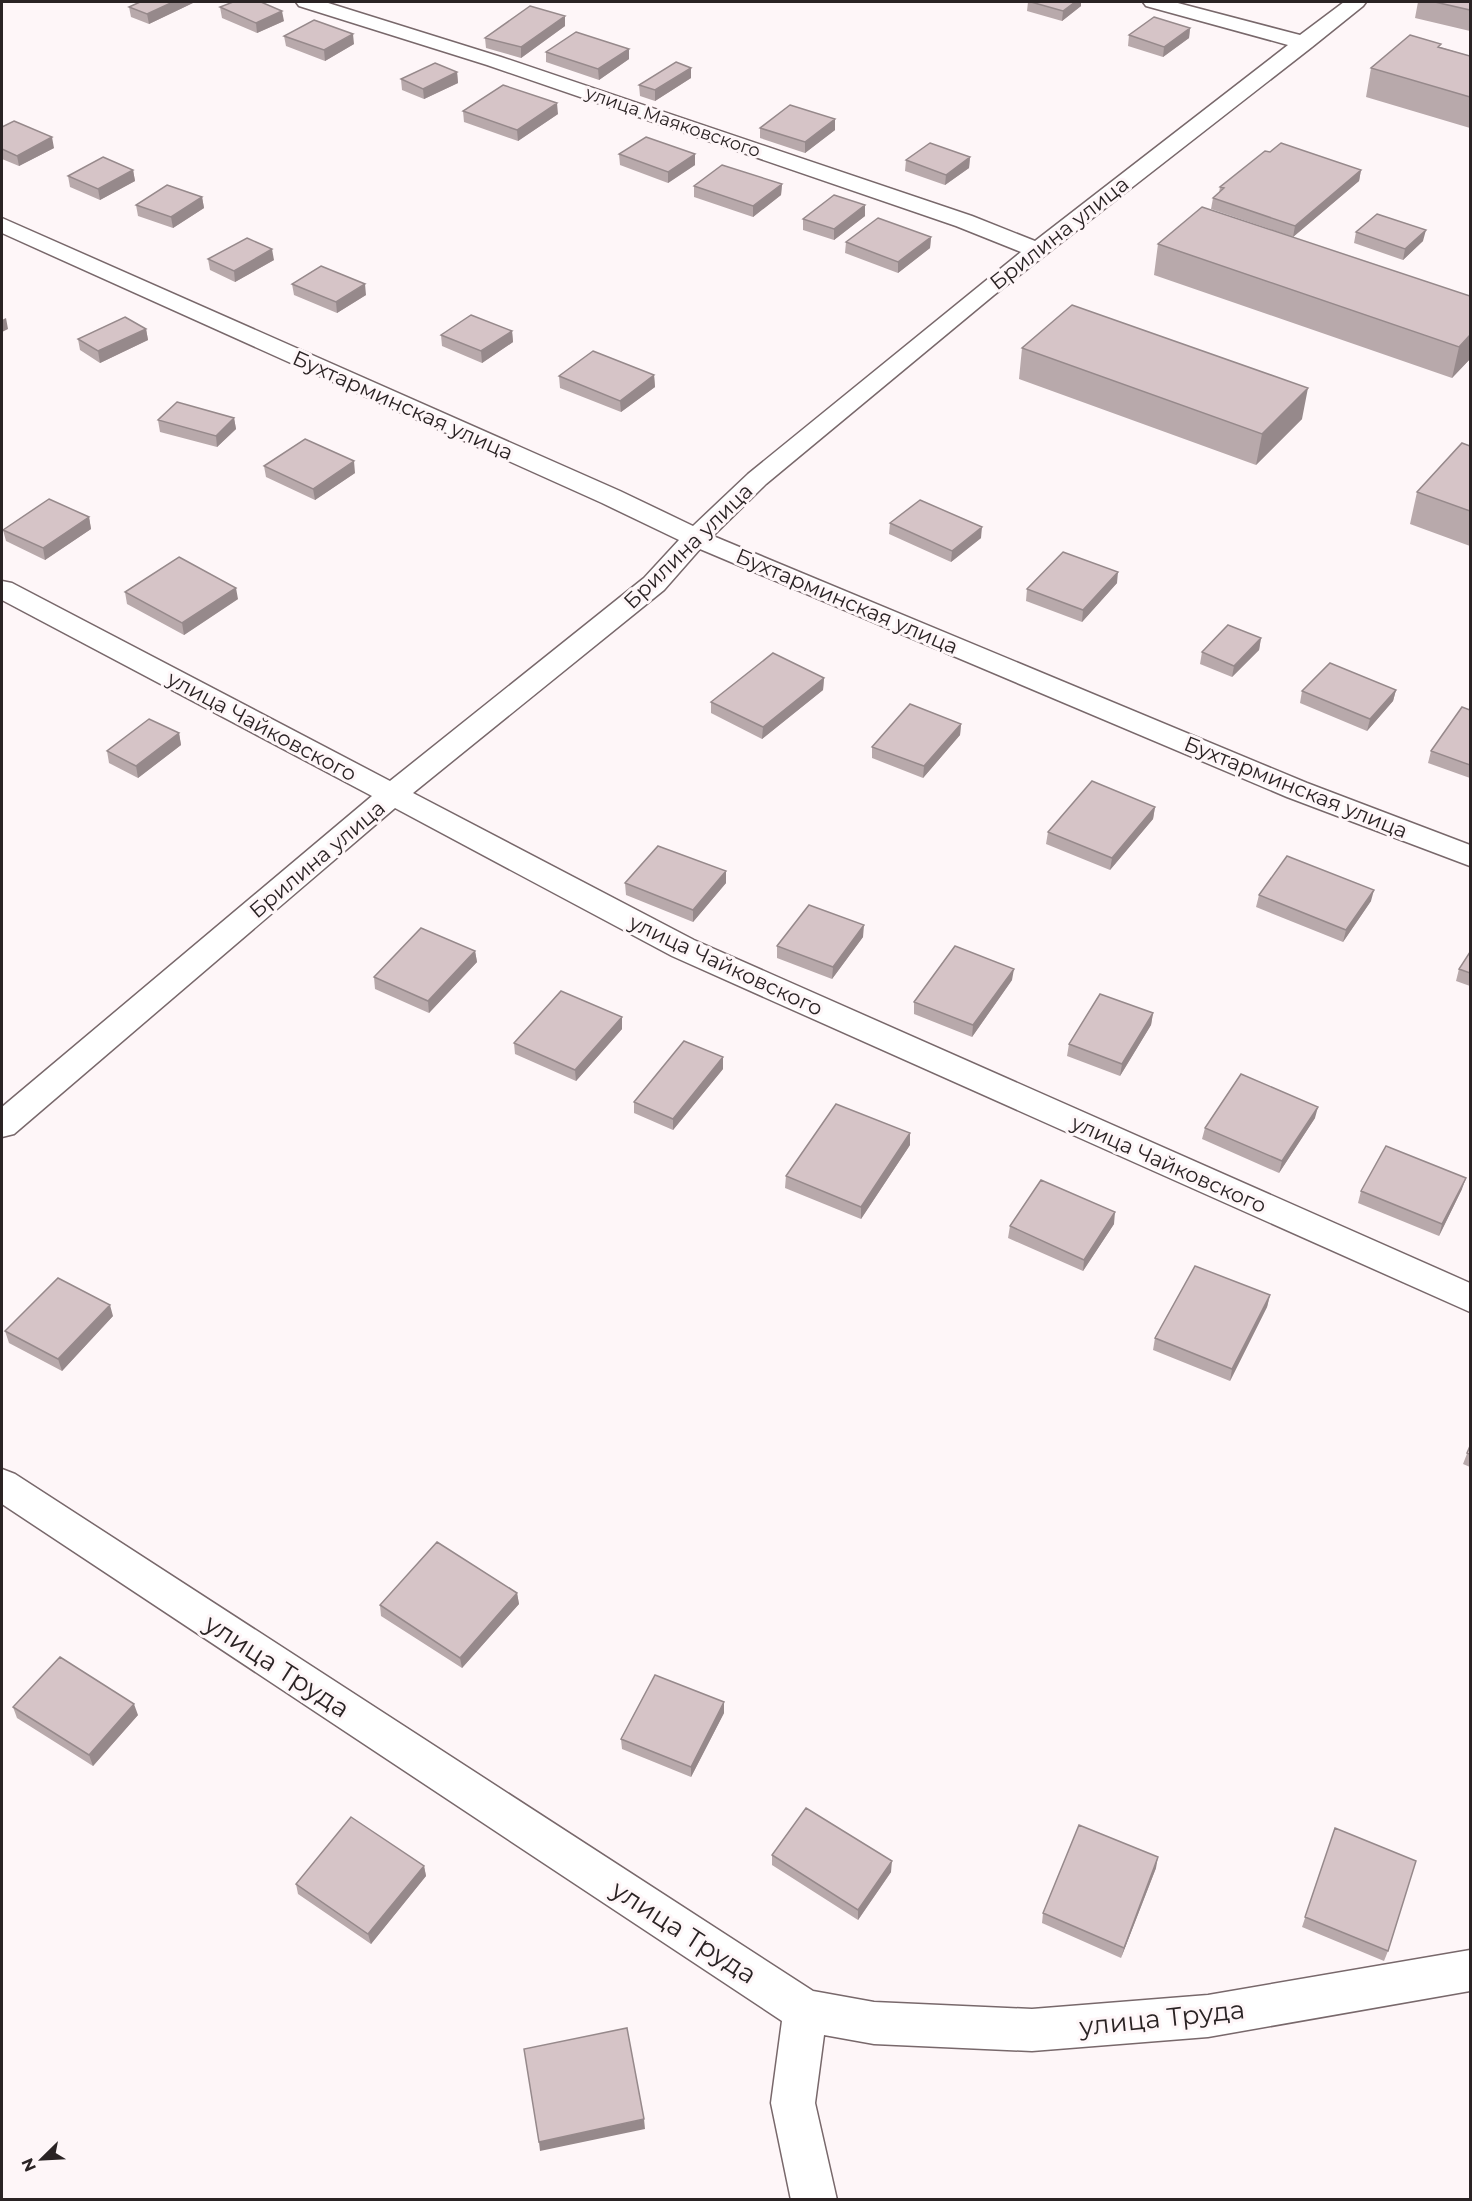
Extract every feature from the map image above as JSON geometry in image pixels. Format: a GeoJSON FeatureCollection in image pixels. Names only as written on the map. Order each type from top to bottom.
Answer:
{"type":"FeatureCollection","features":[{"type":"Feature","properties":{"kind":"street","name":"улица Маяковского"},"geometry":{"type":"LineString","coordinates":[[306,2],[517,69],[964,221],[1037,250]]}},
{"type":"Feature","properties":{"kind":"street"},"geometry":{"type":"LineString","coordinates":[[1153,2],[1305,44]]}},
{"type":"Feature","properties":{"kind":"street","name":"Брилина улица"},"geometry":{"type":"LineString","coordinates":[[2,1125],[392,795],[654,584],[696,538],[757,479],[1037,250],[1305,44],[1356,2]]}},
{"type":"Feature","properties":{"kind":"street","name":"Бухтарминская улица"},"geometry":{"type":"LineString","coordinates":[[2,225],[696,538],[1297,790],[1470,856]]}},
{"type":"Feature","properties":{"kind":"street","name":"улица Чайковского"},"geometry":{"type":"LineString","coordinates":[[2,589],[683,948],[1470,1298]]}},
{"type":"Feature","properties":{"kind":"street","name":"улица Труда"},"geometry":{"type":"LineString","coordinates":[[2,1485],[805,2011],[874,2023],[1032,2030],[1208,2016],[1470,1971]]}},
{"type":"Feature","properties":{"kind":"street"},"geometry":{"type":"LineString","coordinates":[[805,2011],[793,2103],[814,2199]]}},
{"type":"Feature","properties":{"kind":"building"},"geometry":{"type":"Polygon","coordinates":[[[140,2],[173,2],[147,14],[129,7],[140,2]]]}},
{"type":"Feature","properties":{"kind":"building"},"geometry":{"type":"Polygon","coordinates":[[[233,2],[261,2],[282,11],[256,23],[220,7],[233,2]]]}},
{"type":"Feature","properties":{"kind":"building"},"geometry":{"type":"Polygon","coordinates":[[[1031,2],[1075,2],[1063,11],[1031,2]]]}},
{"type":"Feature","properties":{"kind":"building"},"geometry":{"type":"Polygon","coordinates":[[[1435,2],[1470,2],[1470,10],[1435,2]]]}},
{"type":"Feature","properties":{"kind":"building"},"geometry":{"type":"Polygon","coordinates":[[[530,6],[565,16],[521,47],[485,38],[530,6]]]}},
{"type":"Feature","properties":{"kind":"building"},"geometry":{"type":"Polygon","coordinates":[[[1154,17],[1190,28],[1164,47],[1129,35],[1154,17]]]}},
{"type":"Feature","properties":{"kind":"building"},"geometry":{"type":"Polygon","coordinates":[[[314,20],[353,34],[324,50],[284,36],[314,20]]]}},
{"type":"Feature","properties":{"kind":"building"},"geometry":{"type":"Polygon","coordinates":[[[576,32],[629,49],[598,69],[546,52],[576,32]]]}},
{"type":"Feature","properties":{"kind":"building"},"geometry":{"type":"Polygon","coordinates":[[[1410,35],[1441,44],[1438,47],[1470,56],[1470,97],[1371,68],[1410,35]]]}},
{"type":"Feature","properties":{"kind":"building"},"geometry":{"type":"Polygon","coordinates":[[[676,62],[691,68],[655,90],[639,85],[676,62]]]}},
{"type":"Feature","properties":{"kind":"building"},"geometry":{"type":"Polygon","coordinates":[[[435,63],[457,72],[423,89],[401,79],[435,63]]]}},
{"type":"Feature","properties":{"kind":"building"},"geometry":{"type":"Polygon","coordinates":[[[503,85],[557,103],[517,130],[463,111],[503,85]]]}},
{"type":"Feature","properties":{"kind":"building"},"geometry":{"type":"Polygon","coordinates":[[[790,105],[835,119],[805,142],[760,128],[790,105]]]}},
{"type":"Feature","properties":{"kind":"building"},"geometry":{"type":"Polygon","coordinates":[[[14,121],[52,137],[17,156],[2,149],[2,127],[14,121]]]}},
{"type":"Feature","properties":{"kind":"building"},"geometry":{"type":"Polygon","coordinates":[[[646,137],[695,154],[668,172],[619,154],[646,137]]]}},
{"type":"Feature","properties":{"kind":"building"},"geometry":{"type":"Polygon","coordinates":[[[930,143],[970,157],[946,175],[906,160],[930,143]]]}},
{"type":"Feature","properties":{"kind":"building"},"geometry":{"type":"Polygon","coordinates":[[[1281,143],[1361,170],[1295,226],[1213,198],[1224,188],[1220,187],[1265,151],[1270,152],[1281,143]]]}},
{"type":"Feature","properties":{"kind":"building"},"geometry":{"type":"Polygon","coordinates":[[[103,157],[133,170],[98,189],[68,176],[103,157]]]}},
{"type":"Feature","properties":{"kind":"building"},"geometry":{"type":"Polygon","coordinates":[[[722,165],[782,184],[753,206],[694,186],[722,165]]]}},
{"type":"Feature","properties":{"kind":"building"},"geometry":{"type":"Polygon","coordinates":[[[167,185],[202,197],[171,217],[136,205],[167,185]]]}},
{"type":"Feature","properties":{"kind":"building"},"geometry":{"type":"Polygon","coordinates":[[[834,195],[865,205],[834,229],[803,219],[834,195]]]}},
{"type":"Feature","properties":{"kind":"building"},"geometry":{"type":"Polygon","coordinates":[[[1202,207],[1470,296],[1470,335],[1459,347],[1158,244],[1202,207]]]}},
{"type":"Feature","properties":{"kind":"building"},"geometry":{"type":"Polygon","coordinates":[[[1377,214],[1426,230],[1405,249],[1356,232],[1377,214]]]}},
{"type":"Feature","properties":{"kind":"building"},"geometry":{"type":"Polygon","coordinates":[[[878,218],[931,237],[898,262],[846,242],[878,218]]]}},
{"type":"Feature","properties":{"kind":"building"},"geometry":{"type":"Polygon","coordinates":[[[247,238],[272,249],[234,271],[208,259],[247,238]]]}},
{"type":"Feature","properties":{"kind":"building"},"geometry":{"type":"Polygon","coordinates":[[[321,266],[365,284],[336,302],[292,284],[321,266]]]}},
{"type":"Feature","properties":{"kind":"building"},"geometry":{"type":"Polygon","coordinates":[[[1072,305],[1308,388],[1262,434],[1022,348],[1072,305]]]}},
{"type":"Feature","properties":{"kind":"building"},"geometry":{"type":"Polygon","coordinates":[[[471,315],[512,331],[481,351],[441,335],[471,315]]]}},
{"type":"Feature","properties":{"kind":"building"},"geometry":{"type":"Polygon","coordinates":[[[125,317],[146,329],[98,351],[78,339],[125,317]]]}},
{"type":"Feature","properties":{"kind":"building"},"geometry":{"type":"Polygon","coordinates":[[[593,351],[654,375],[620,401],[559,376],[593,351]]]}},
{"type":"Feature","properties":{"kind":"building"},"geometry":{"type":"Polygon","coordinates":[[[177,402],[234,418],[216,436],[158,420],[177,402]]]}},
{"type":"Feature","properties":{"kind":"building"},"geometry":{"type":"Polygon","coordinates":[[[305,439],[354,461],[313,489],[264,466],[305,439]]]}},
{"type":"Feature","properties":{"kind":"building"},"geometry":{"type":"Polygon","coordinates":[[[1462,443],[1470,446],[1470,511],[1417,492],[1462,443]]]}},
{"type":"Feature","properties":{"kind":"building"},"geometry":{"type":"Polygon","coordinates":[[[49,499],[89,517],[43,548],[3,530],[49,499]]]}},
{"type":"Feature","properties":{"kind":"building"},"geometry":{"type":"Polygon","coordinates":[[[920,500],[982,527],[952,551],[890,523],[920,500]]]}},
{"type":"Feature","properties":{"kind":"building"},"geometry":{"type":"Polygon","coordinates":[[[1063,552],[1118,572],[1083,610],[1027,589],[1063,552]]]}},
{"type":"Feature","properties":{"kind":"building"},"geometry":{"type":"Polygon","coordinates":[[[179,557],[236,588],[182,623],[125,592],[179,557]]]}},
{"type":"Feature","properties":{"kind":"building"},"geometry":{"type":"Polygon","coordinates":[[[1228,625],[1261,638],[1234,666],[1202,652],[1228,625]]]}},
{"type":"Feature","properties":{"kind":"building"},"geometry":{"type":"Polygon","coordinates":[[[773,653],[824,678],[763,727],[711,702],[773,653]]]}},
{"type":"Feature","properties":{"kind":"building"},"geometry":{"type":"Polygon","coordinates":[[[1330,663],[1396,690],[1370,719],[1302,691],[1330,663]]]}},
{"type":"Feature","properties":{"kind":"building"},"geometry":{"type":"Polygon","coordinates":[[[910,704],[961,724],[924,766],[872,747],[910,704]]]}},
{"type":"Feature","properties":{"kind":"building"},"geometry":{"type":"Polygon","coordinates":[[[1462,707],[1470,710],[1470,765],[1431,751],[1462,707]]]}},
{"type":"Feature","properties":{"kind":"building"},"geometry":{"type":"Polygon","coordinates":[[[149,719],[179,733],[136,766],[107,751],[149,719]]]}},
{"type":"Feature","properties":{"kind":"building"},"geometry":{"type":"Polygon","coordinates":[[[1092,781],[1155,807],[1112,858],[1048,832],[1092,781]]]}},
{"type":"Feature","properties":{"kind":"building"},"geometry":{"type":"Polygon","coordinates":[[[658,846],[726,871],[693,910],[625,883],[658,846]]]}},
{"type":"Feature","properties":{"kind":"building"},"geometry":{"type":"Polygon","coordinates":[[[1287,856],[1374,890],[1346,930],[1259,895],[1287,856]]]}},
{"type":"Feature","properties":{"kind":"building"},"geometry":{"type":"Polygon","coordinates":[[[809,905],[864,925],[833,967],[777,946],[809,905]]]}},
{"type":"Feature","properties":{"kind":"building"},"geometry":{"type":"Polygon","coordinates":[[[421,928],[475,951],[428,1001],[374,977],[421,928]]]}},
{"type":"Feature","properties":{"kind":"building"},"geometry":{"type":"Polygon","coordinates":[[[955,946],[1014,969],[973,1025],[914,1002],[955,946]]]}},
{"type":"Feature","properties":{"kind":"building"},"geometry":{"type":"Polygon","coordinates":[[[1470,952],[1470,973],[1459,969],[1470,952]]]}},
{"type":"Feature","properties":{"kind":"building"},"geometry":{"type":"Polygon","coordinates":[[[561,991],[622,1017],[575,1070],[514,1043],[561,991]]]}},
{"type":"Feature","properties":{"kind":"building"},"geometry":{"type":"Polygon","coordinates":[[[1100,994],[1153,1013],[1122,1064],[1069,1044],[1100,994]]]}},
{"type":"Feature","properties":{"kind":"building"},"geometry":{"type":"Polygon","coordinates":[[[684,1041],[723,1057],[673,1119],[634,1102],[684,1041]]]}},
{"type":"Feature","properties":{"kind":"building"},"geometry":{"type":"Polygon","coordinates":[[[1241,1074],[1318,1107],[1282,1161],[1205,1128],[1241,1074]]]}},
{"type":"Feature","properties":{"kind":"building"},"geometry":{"type":"Polygon","coordinates":[[[836,1104],[910,1133],[861,1207],[786,1176],[836,1104]]]}},
{"type":"Feature","properties":{"kind":"building"},"geometry":{"type":"Polygon","coordinates":[[[1386,1146],[1466,1178],[1442,1224],[1361,1191],[1386,1146]]]}},
{"type":"Feature","properties":{"kind":"building"},"geometry":{"type":"Polygon","coordinates":[[[1041,1180],[1115,1212],[1084,1260],[1010,1226],[1041,1180]]]}},
{"type":"Feature","properties":{"kind":"building"},"geometry":{"type":"Polygon","coordinates":[[[1195,1266],[1270,1295],[1232,1369],[1155,1338],[1195,1266]]]}},
{"type":"Feature","properties":{"kind":"building"},"geometry":{"type":"Polygon","coordinates":[[[58,1278],[110,1305],[58,1359],[5,1331],[58,1278]]]}},
{"type":"Feature","properties":{"kind":"building"},"geometry":{"type":"Polygon","coordinates":[[[437,1542],[517,1593],[460,1658],[380,1605],[437,1542]]]}},
{"type":"Feature","properties":{"kind":"building"},"geometry":{"type":"Polygon","coordinates":[[[60,1657],[134,1704],[89,1755],[13,1707],[60,1657]]]}},
{"type":"Feature","properties":{"kind":"building"},"geometry":{"type":"Polygon","coordinates":[[[655,1675],[724,1702],[691,1767],[621,1739],[655,1675]]]}},
{"type":"Feature","properties":{"kind":"building"},"geometry":{"type":"Polygon","coordinates":[[[806,1808],[892,1861],[858,1910],[772,1855],[806,1808]]]}},
{"type":"Feature","properties":{"kind":"building"},"geometry":{"type":"Polygon","coordinates":[[[351,1817],[424,1866],[368,1934],[296,1884],[351,1817]]]}},
{"type":"Feature","properties":{"kind":"building"},"geometry":{"type":"Polygon","coordinates":[[[1079,1825],[1158,1857],[1124,1948],[1043,1913],[1079,1825]]]}},
{"type":"Feature","properties":{"kind":"building"},"geometry":{"type":"Polygon","coordinates":[[[1335,1828],[1416,1861],[1388,1951],[1305,1917],[1335,1828]]]}},
{"type":"Feature","properties":{"kind":"building"},"geometry":{"type":"Polygon","coordinates":[[[627,2028],[644,2119],[539,2142],[524,2049],[627,2028]]]}}]}
